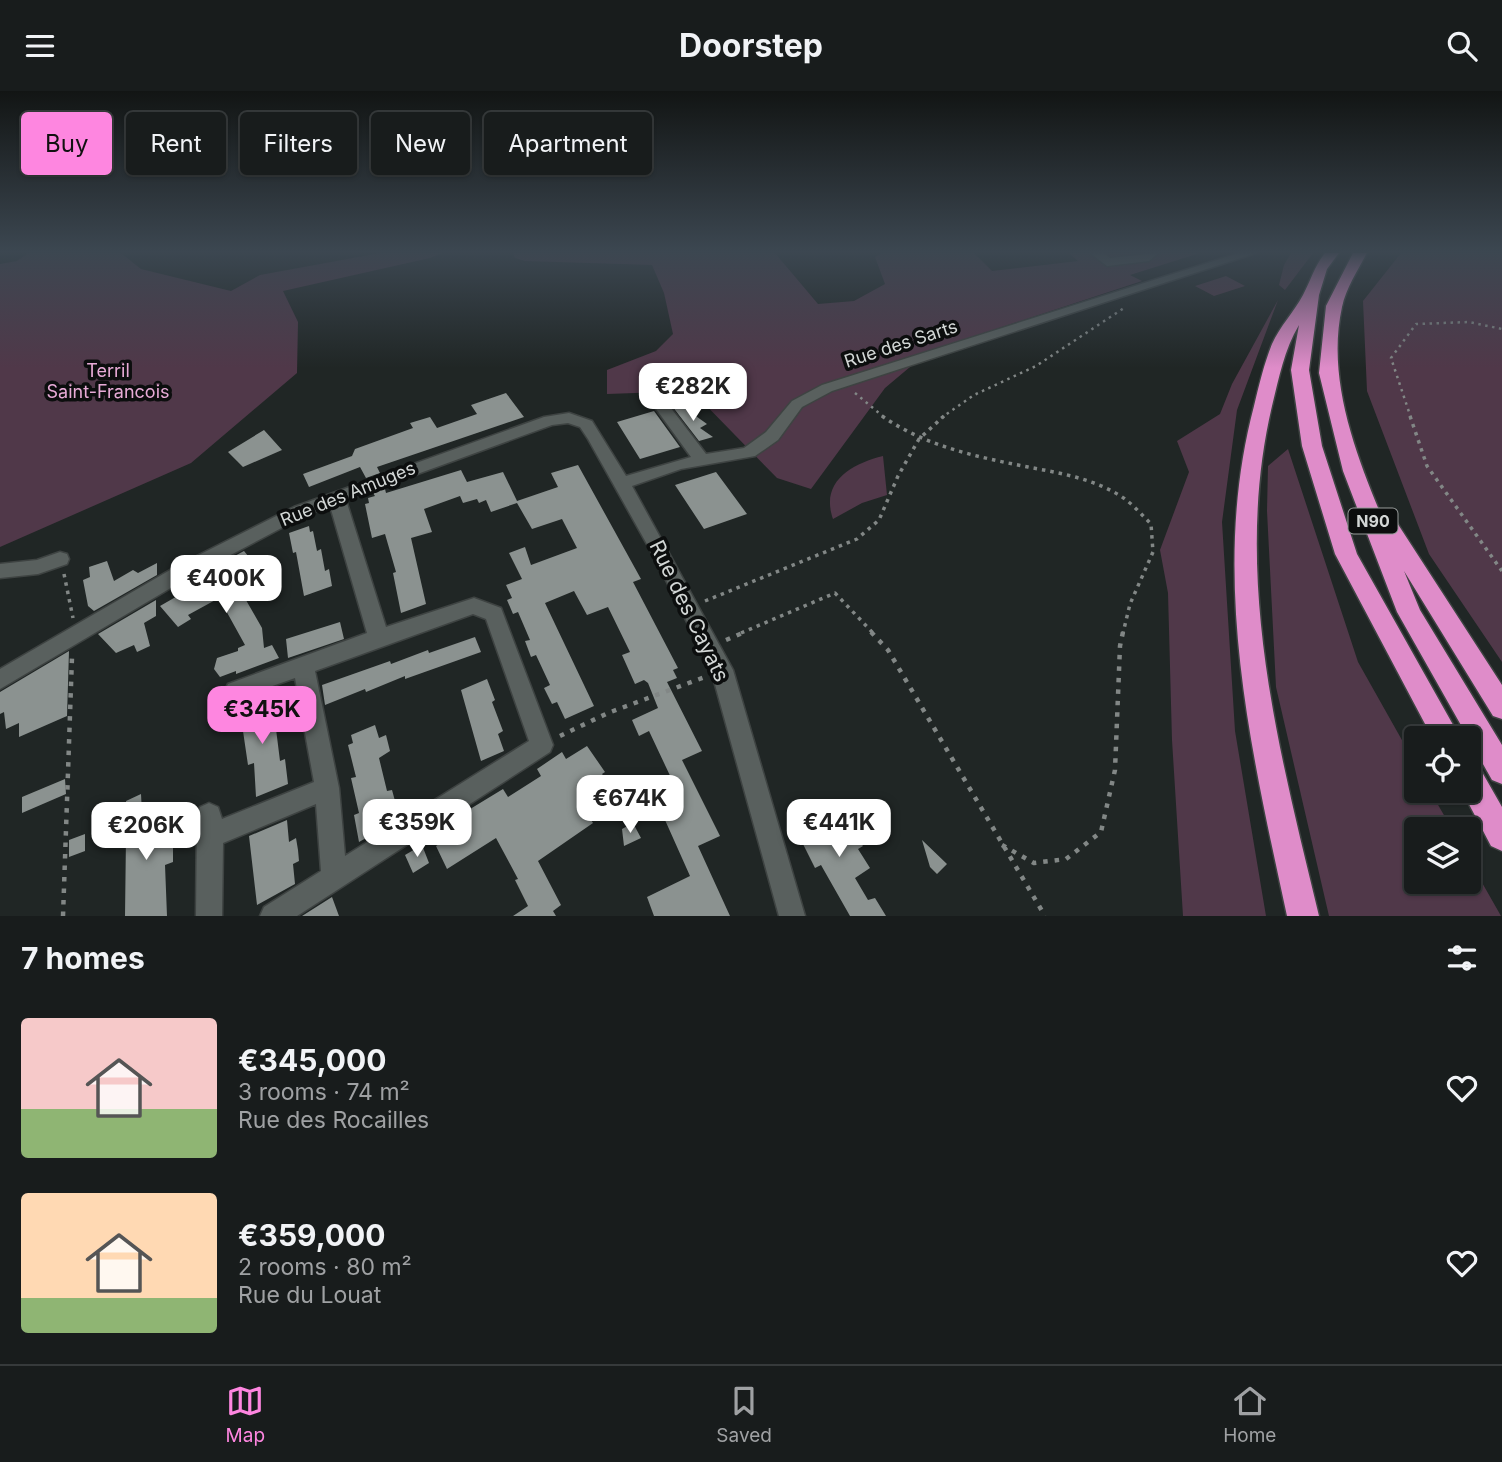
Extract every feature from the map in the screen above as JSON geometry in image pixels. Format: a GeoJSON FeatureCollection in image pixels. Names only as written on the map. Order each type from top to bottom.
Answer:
{"type":"FeatureCollection","features":[{"type":"Feature","properties":{"kind":"highway","name":"N90"},"geometry":{"type":"LineString","coordinates":[[1312,292],[1300,370],[1316,458],[1346,554],[1441,726]]}},
{"type":"Feature","properties":{"kind":"highway","name":"N90"},"geometry":{"type":"LineString","coordinates":[[1342,292],[1334,306],[1328,373],[1353,471],[1409,612],[1502,771]]}},
{"type":"Feature","properties":{"kind":"highway"},"geometry":{"type":"LineString","coordinates":[[1303,916],[1257,689],[1244,540],[1249,467],[1262,402],[1286,332],[1311,295]]}},
{"type":"Feature","properties":{"kind":"highway"},"geometry":{"type":"LineString","coordinates":[[1353,471],[1502,708]]}},
{"type":"Feature","properties":{"kind":"highway"},"geometry":{"type":"LineString","coordinates":[[1481,798],[1502,835]]}},
{"type":"Feature","properties":{"kind":"street","name":"Rue des Sarts"},"geometry":{"type":"LineString","coordinates":[[622,483],[702,460],[717,460],[748,452],[772,436],[797,404],[807,397],[845,382],[1129,292]]}},
{"type":"Feature","properties":{"kind":"street"},"geometry":{"type":"LineString","coordinates":[[662,406],[702,460]]}},
{"type":"Feature","properties":{"kind":"street","name":"Rue des Amuges"},"geometry":{"type":"LineString","coordinates":[[0,680],[184,571],[300,511],[550,420],[569,418],[586,424],[596,437]]}},
{"type":"Feature","properties":{"kind":"street","name":"Rue des Cayats"},"geometry":{"type":"LineString","coordinates":[[596,437],[722,670],[792,916]]}},
{"type":"Feature","properties":{"kind":"street"},"geometry":{"type":"LineString","coordinates":[[336,498],[379,637]]}},
{"type":"Feature","properties":{"kind":"street"},"geometry":{"type":"LineString","coordinates":[[0,571],[38,567],[60,559]]}},
{"type":"Feature","properties":{"kind":"street"},"geometry":{"type":"LineString","coordinates":[[236,690],[379,637],[474,606],[494,614],[542,745],[272,916]]}},
{"type":"Feature","properties":{"kind":"street"},"geometry":{"type":"LineString","coordinates":[[303,666],[327,788],[334,876]]}},
{"type":"Feature","properties":{"kind":"street"},"geometry":{"type":"LineString","coordinates":[[209,916],[210,825],[327,788]]}},
{"type":"Feature","properties":{"kind":"path"},"geometry":{"type":"LineString","coordinates":[[689,607],[857,539],[879,520],[898,475],[919,439],[938,420],[974,395],[1036,366],[1125,307]]}},
{"type":"Feature","properties":{"kind":"path"},"geometry":{"type":"LineString","coordinates":[[1502,329],[1469,322],[1416,324],[1391,358],[1427,466],[1502,571]]}},
{"type":"Feature","properties":{"kind":"path"},"geometry":{"type":"LineString","coordinates":[[845,382],[894,427],[919,439],[977,457],[1086,479],[1121,496],[1151,524],[1153,552],[1130,604],[1120,646],[1116,689],[1115,769],[1101,832],[1066,859],[1034,863],[1002,845]]}},
{"type":"Feature","properties":{"kind":"path"},"geometry":{"type":"LineString","coordinates":[[60,559],[76,635],[73,646],[63,916]]}},
{"type":"Feature","properties":{"kind":"path"},"geometry":{"type":"LineString","coordinates":[[710,647],[835,593],[888,650],[1045,916]]}},
{"type":"Feature","properties":{"kind":"path"},"geometry":{"type":"LineString","coordinates":[[542,745],[608,713],[722,670]]}},
{"type":"Feature","properties":{"kind":"green space","name":"Terril Saint-Francois"},"geometry":{"type":"Polygon","coordinates":[[[0,292],[283,292],[298,322],[297,373],[191,463],[0,547],[0,292]]]}},
{"type":"Feature","properties":{"kind":"green space"},"geometry":{"type":"Polygon","coordinates":[[[807,292],[818,304],[854,301],[871,292],[1110,292],[929,351],[885,388],[811,489],[777,478],[692,391],[607,394],[607,370],[656,351],[673,334],[664,293],[807,292]]]}},
{"type":"Feature","properties":{"kind":"green space"},"geometry":{"type":"Polygon","coordinates":[[[1205,292],[1228,292],[1214,296],[1205,292]]]}},
{"type":"Feature","properties":{"kind":"green space"},"geometry":{"type":"Polygon","coordinates":[[[1371,292],[1502,292],[1502,662],[1429,554],[1367,391],[1363,301],[1371,292]]]}},
{"type":"Feature","properties":{"kind":"green space"},"geometry":{"type":"Polygon","coordinates":[[[1278,300],[1237,410],[1222,522],[1235,731],[1266,916],[1183,916],[1172,740],[1168,593],[1160,550],[1189,472],[1177,441],[1220,414],[1232,384],[1278,300]]]}},
{"type":"Feature","properties":{"kind":"green space"},"geometry":{"type":"Polygon","coordinates":[[[1288,449],[1358,662],[1404,744],[1404,803],[1437,803],[1445,817],[1404,817],[1404,894],[1481,894],[1481,881],[1501,916],[1329,916],[1276,687],[1267,511],[1268,466],[1288,449]]]}},
{"type":"Feature","properties":{"kind":"green space"},"geometry":{"type":"Polygon","coordinates":[[[883,456],[887,495],[862,503],[833,519],[831,495],[841,477],[860,464],[883,456]]]}},
{"type":"Feature","properties":{"kind":"building"},"geometry":{"type":"Polygon","coordinates":[[[506,393],[524,417],[377,467],[380,473],[366,478],[360,467],[309,487],[303,474],[352,456],[355,449],[413,428],[410,423],[430,417],[437,428],[477,414],[471,405],[506,393]]]}},
{"type":"Feature","properties":{"kind":"building"},"geometry":{"type":"Polygon","coordinates":[[[679,404],[707,424],[700,428],[713,437],[699,441],[672,406],[679,404]]]}},
{"type":"Feature","properties":{"kind":"building"},"geometry":{"type":"Polygon","coordinates":[[[654,411],[680,447],[640,459],[617,422],[654,411]]]}},
{"type":"Feature","properties":{"kind":"building"},"geometry":{"type":"Polygon","coordinates":[[[264,430],[282,450],[243,467],[228,452],[264,430]]]}},
{"type":"Feature","properties":{"kind":"building"},"geometry":{"type":"Polygon","coordinates":[[[578,465],[641,579],[633,582],[678,668],[673,670],[677,678],[667,682],[702,751],[682,760],[720,836],[698,846],[730,916],[654,916],[647,897],[690,876],[661,811],[650,816],[643,802],[673,782],[649,731],[639,736],[632,720],[658,708],[648,683],[644,680],[635,684],[622,655],[630,652],[608,607],[587,615],[574,591],[545,603],[594,706],[565,719],[557,702],[552,704],[544,688],[550,685],[536,655],[531,657],[525,641],[530,640],[518,612],[513,614],[507,600],[512,598],[506,585],[522,579],[509,553],[525,547],[531,565],[577,548],[562,519],[532,529],[517,503],[491,512],[486,500],[479,503],[477,499],[463,503],[460,496],[424,509],[432,532],[411,538],[426,604],[401,613],[393,573],[396,572],[385,534],[372,538],[365,504],[369,503],[368,498],[375,496],[373,493],[385,489],[386,493],[461,470],[467,482],[503,472],[517,501],[558,487],[551,473],[578,465]]]}},
{"type":"Feature","properties":{"kind":"building"},"geometry":{"type":"Polygon","coordinates":[[[716,472],[747,514],[704,529],[675,485],[716,472]]]}},
{"type":"Feature","properties":{"kind":"building"},"geometry":{"type":"Polygon","coordinates":[[[309,526],[310,532],[313,531],[317,551],[321,549],[325,571],[329,569],[332,586],[304,596],[296,552],[293,553],[289,533],[309,526]]]}},
{"type":"Feature","properties":{"kind":"building"},"geometry":{"type":"Polygon","coordinates":[[[244,551],[253,562],[231,574],[262,628],[264,648],[272,645],[279,658],[220,677],[214,669],[217,658],[238,651],[238,648],[245,645],[219,598],[188,615],[191,619],[178,627],[160,606],[207,579],[203,573],[244,551]]]}},
{"type":"Feature","properties":{"kind":"building"},"geometry":{"type":"Polygon","coordinates":[[[107,561],[114,581],[133,570],[138,573],[157,563],[157,575],[94,611],[88,606],[83,580],[90,577],[89,567],[107,561]]]}},
{"type":"Feature","properties":{"kind":"building"},"geometry":{"type":"Polygon","coordinates":[[[156,600],[156,616],[144,623],[150,646],[137,652],[134,645],[116,653],[98,634],[156,600]]]}},
{"type":"Feature","properties":{"kind":"building"},"geometry":{"type":"Polygon","coordinates":[[[340,622],[344,639],[288,658],[286,639],[340,622]]]}},
{"type":"Feature","properties":{"kind":"building"},"geometry":{"type":"Polygon","coordinates":[[[475,637],[481,652],[405,679],[405,676],[366,692],[365,689],[325,705],[322,685],[390,661],[391,664],[475,637]]]}},
{"type":"Feature","properties":{"kind":"building"},"geometry":{"type":"Polygon","coordinates":[[[69,651],[67,716],[19,737],[19,723],[6,729],[4,712],[0,714],[0,692],[69,651]]]}},
{"type":"Feature","properties":{"kind":"building"},"geometry":{"type":"Polygon","coordinates":[[[487,679],[503,731],[498,734],[504,751],[481,761],[461,690],[487,679]]]}},
{"type":"Feature","properties":{"kind":"building"},"geometry":{"type":"Polygon","coordinates":[[[263,695],[264,703],[269,701],[272,731],[276,729],[280,761],[285,759],[288,784],[256,797],[254,763],[248,765],[239,704],[263,695]]]}},
{"type":"Feature","properties":{"kind":"building"},"geometry":{"type":"Polygon","coordinates":[[[375,725],[379,738],[386,735],[390,751],[379,758],[387,791],[392,790],[400,819],[359,842],[354,815],[359,813],[351,778],[356,777],[348,745],[353,743],[351,735],[375,725]]]}},
{"type":"Feature","properties":{"kind":"building"},"geometry":{"type":"Polygon","coordinates":[[[587,746],[605,772],[602,774],[606,779],[577,797],[593,823],[538,861],[561,905],[553,911],[556,916],[513,916],[528,906],[515,880],[518,879],[496,838],[447,869],[436,846],[464,829],[457,817],[503,789],[508,797],[541,776],[537,769],[562,752],[566,759],[587,746]]]}},
{"type":"Feature","properties":{"kind":"building"},"geometry":{"type":"Polygon","coordinates":[[[65,779],[66,794],[22,813],[22,797],[65,779]]]}},
{"type":"Feature","properties":{"kind":"building"},"geometry":{"type":"Polygon","coordinates":[[[141,794],[142,813],[157,807],[158,824],[165,821],[165,842],[173,839],[173,862],[165,865],[167,916],[125,916],[126,836],[129,835],[126,801],[141,794]]]}},
{"type":"Feature","properties":{"kind":"building"},"geometry":{"type":"Polygon","coordinates":[[[831,804],[863,846],[858,849],[870,868],[855,878],[868,900],[875,898],[886,916],[850,916],[821,865],[815,868],[803,844],[808,841],[796,820],[831,804]]]}},
{"type":"Feature","properties":{"kind":"building"},"geometry":{"type":"Polygon","coordinates":[[[287,820],[289,842],[296,838],[298,850],[299,861],[293,864],[295,884],[257,905],[249,836],[287,820]]]}},
{"type":"Feature","properties":{"kind":"building"},"geometry":{"type":"Polygon","coordinates":[[[633,823],[641,838],[624,846],[622,829],[633,823]]]}},
{"type":"Feature","properties":{"kind":"building"},"geometry":{"type":"Polygon","coordinates":[[[85,834],[85,851],[69,857],[69,840],[85,834]]]}},
{"type":"Feature","properties":{"kind":"building"},"geometry":{"type":"Polygon","coordinates":[[[922,840],[947,864],[937,874],[930,867],[922,840]]]}},
{"type":"Feature","properties":{"kind":"building"},"geometry":{"type":"Polygon","coordinates":[[[422,845],[429,863],[413,873],[405,855],[422,845]]]}},
{"type":"Feature","properties":{"kind":"building"},"geometry":{"type":"Polygon","coordinates":[[[332,897],[339,916],[302,916],[332,897]]]}}]}
